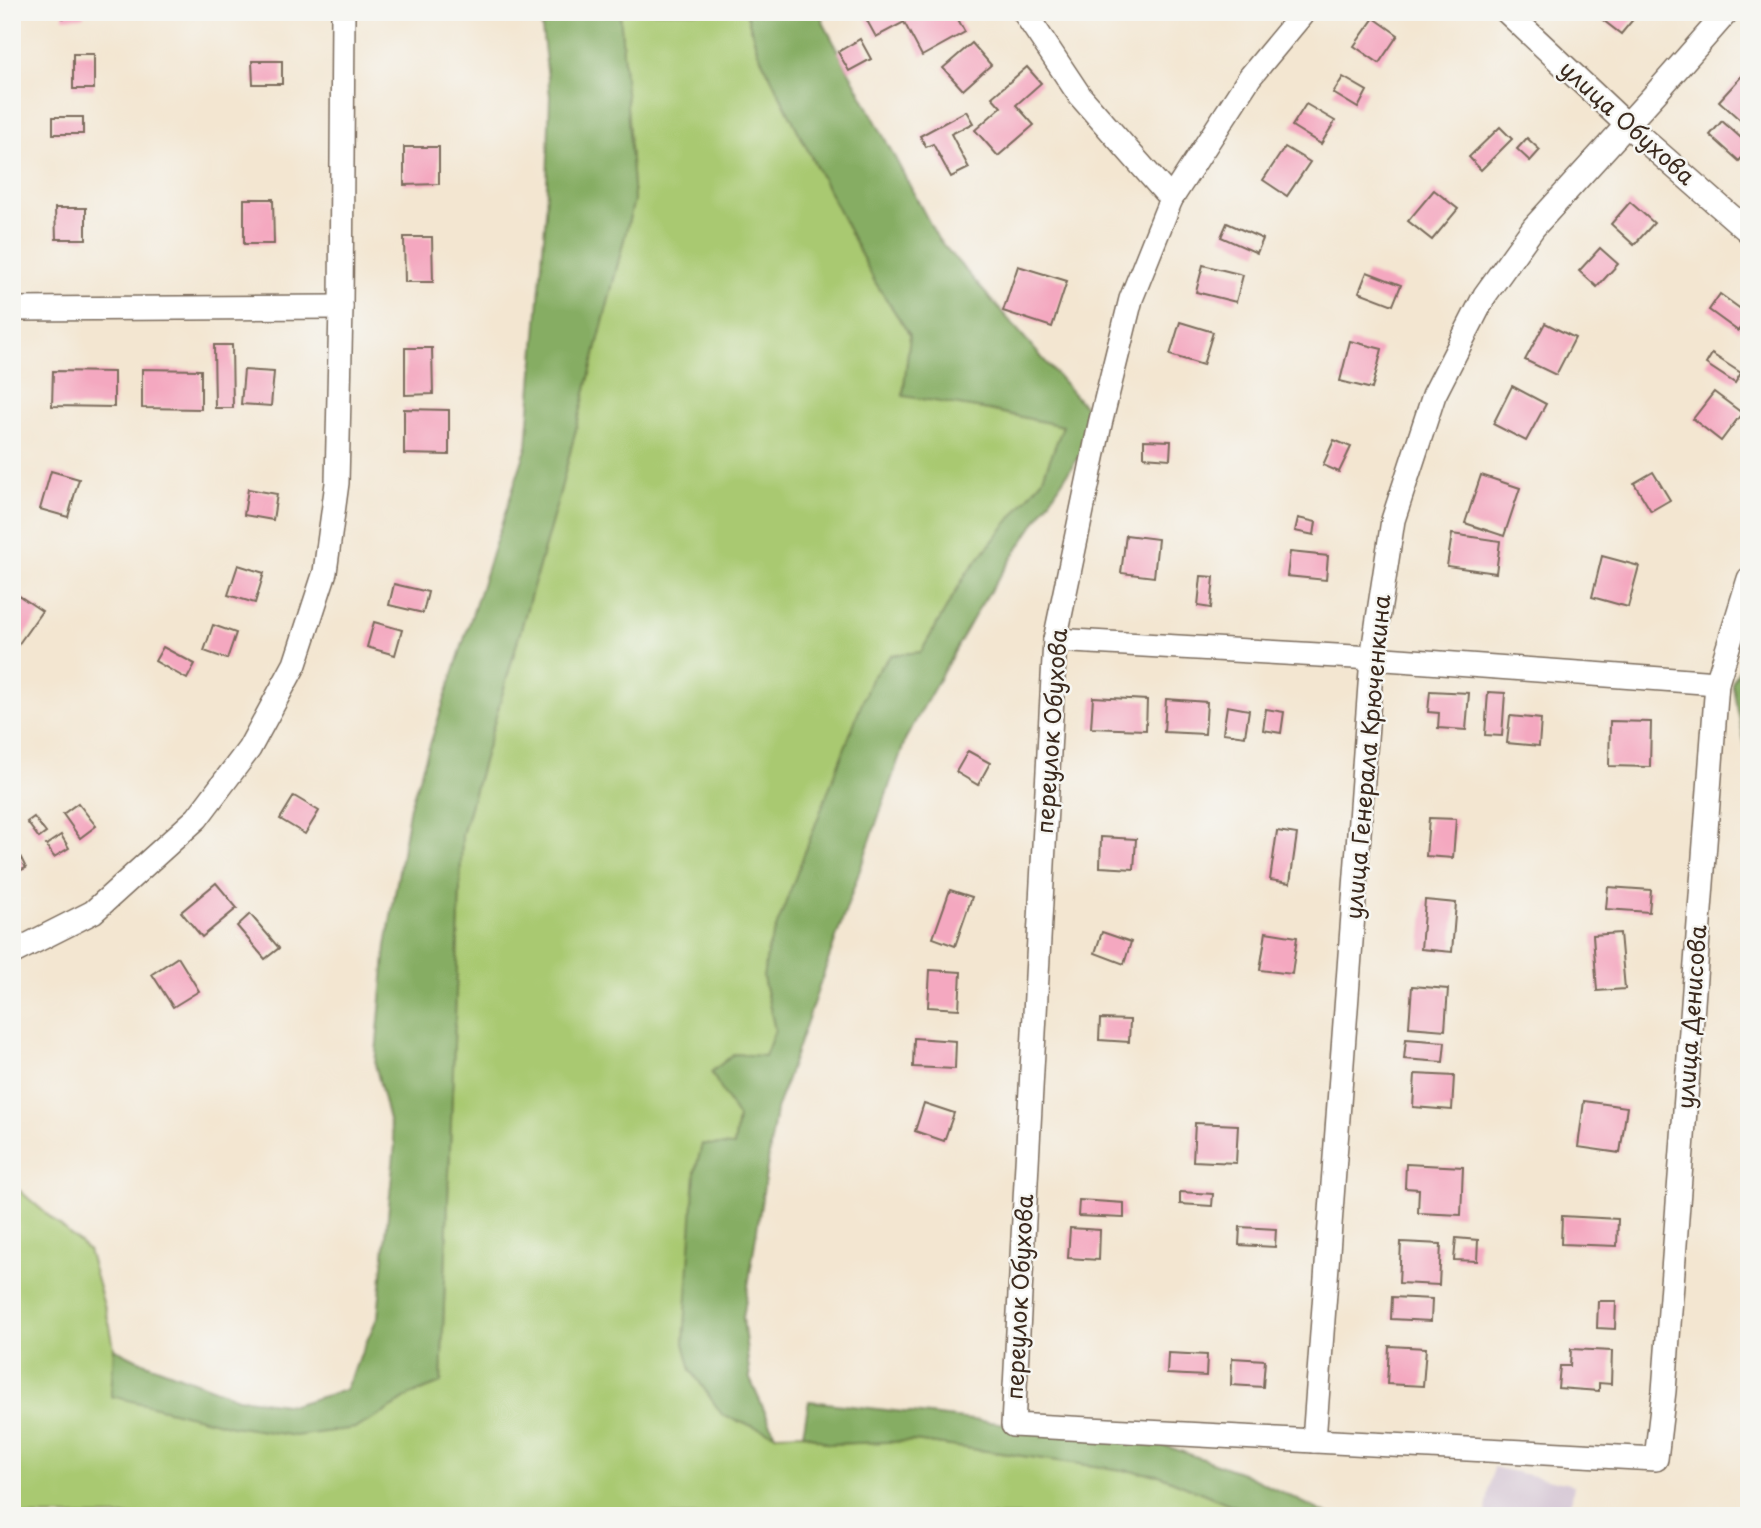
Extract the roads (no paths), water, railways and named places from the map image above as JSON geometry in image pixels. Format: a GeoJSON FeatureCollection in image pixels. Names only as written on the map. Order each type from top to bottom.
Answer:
{"type":"FeatureCollection","features":[{"type":"Feature","properties":{"kind":"street"},"geometry":{"type":"LineString","coordinates":[[12,953],[93,912],[197,818],[249,749],[295,664],[325,572],[337,483],[343,12]]}},
{"type":"Feature","properties":{"kind":"street"},"geometry":{"type":"LineString","coordinates":[[1024,12],[1080,96],[1171,199]]}},
{"type":"Feature","properties":{"kind":"street","name":"переулок Обухова"},"geometry":{"type":"LineString","coordinates":[[1304,12],[1250,77],[1171,199],[1131,299],[1100,424],[1055,640],[1013,1424],[1314,1441]]}},
{"type":"Feature","properties":{"kind":"street","name":"улица Обухова"},"geometry":{"type":"LineString","coordinates":[[1507,12],[1627,125],[1749,232]]}},
{"type":"Feature","properties":{"kind":"street","name":"улица Генерала Крюченкина"},"geometry":{"type":"LineString","coordinates":[[1314,1441],[1372,658],[1393,520],[1434,395],[1485,295],[1534,228],[1727,12]]}},
{"type":"Feature","properties":{"kind":"street"},"geometry":{"type":"LineString","coordinates":[[12,309],[341,307]]}},
{"type":"Feature","properties":{"kind":"street","name":"улица Денисова"},"geometry":{"type":"LineString","coordinates":[[1314,1441],[1656,1459],[1664,1391],[1717,683],[1749,579]]}},
{"type":"Feature","properties":{"kind":"street"},"geometry":{"type":"LineString","coordinates":[[1055,640],[1372,658],[1717,683]]}}]}
